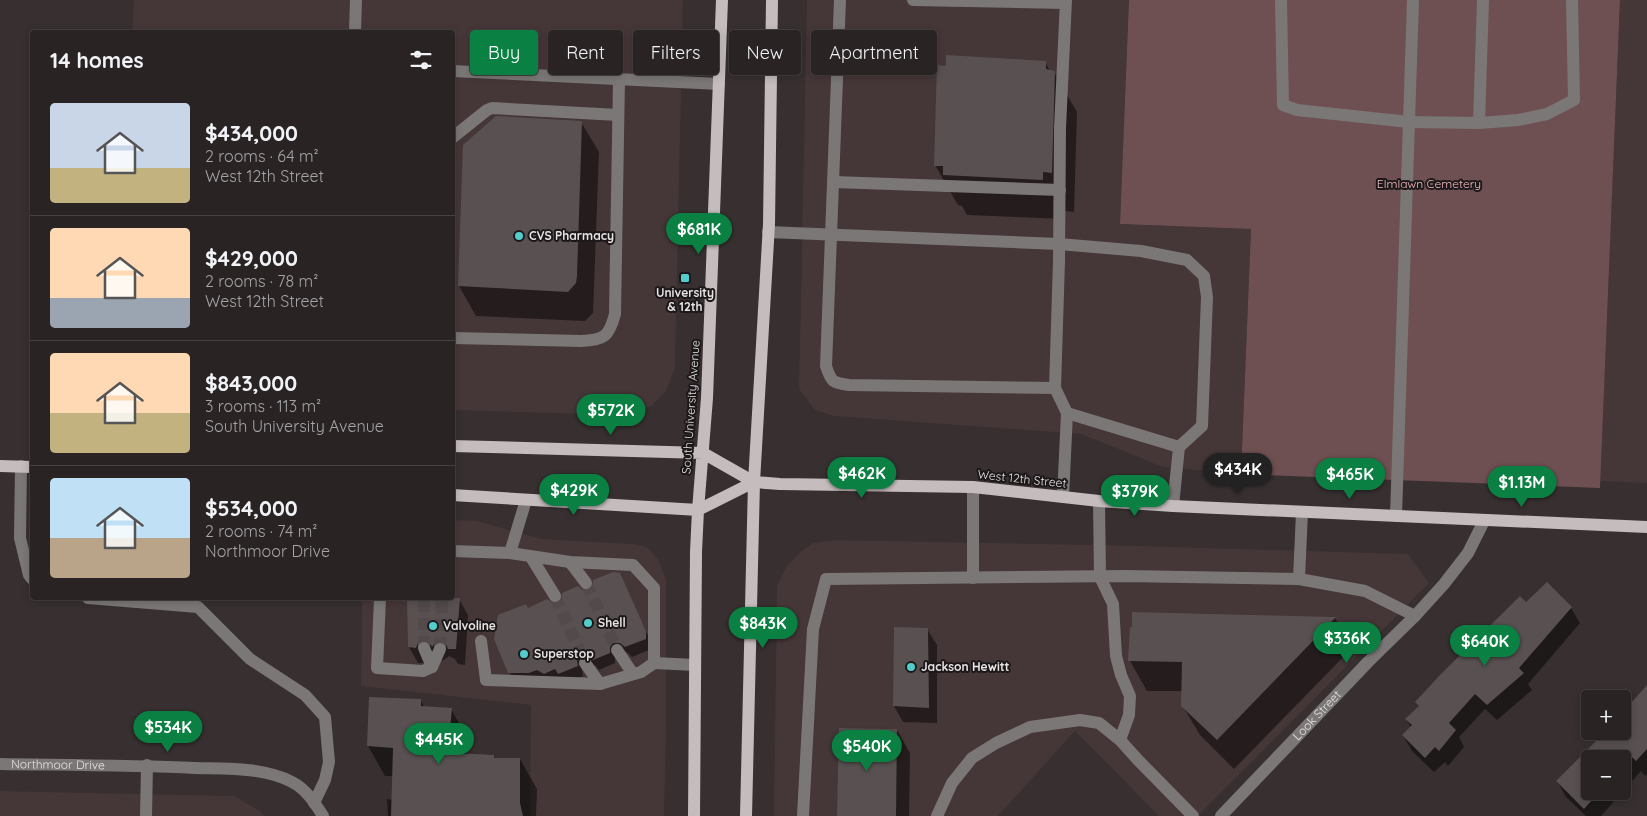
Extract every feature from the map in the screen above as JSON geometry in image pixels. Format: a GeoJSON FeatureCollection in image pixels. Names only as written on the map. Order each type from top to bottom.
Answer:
{"type":"FeatureCollection","features":[{"type":"Feature","properties":{"kind":"main road","name":"South University Avenue"},"geometry":{"type":"LineString","coordinates":[[694,816],[698,510],[707,398],[722,0]]}},
{"type":"Feature","properties":{"kind":"main road"},"geometry":{"type":"LineString","coordinates":[[746,816],[754,482],[768,232],[772,0]]}},
{"type":"Feature","properties":{"kind":"main road","name":"West 12th Street"},"geometry":{"type":"LineString","coordinates":[[455,446],[703,453],[754,482],[780,484],[973,488],[1099,501],[1172,506],[1647,527]]}},
{"type":"Feature","properties":{"kind":"main road"},"geometry":{"type":"LineString","coordinates":[[0,466],[27,467]]}},
{"type":"Feature","properties":{"kind":"main road"},"geometry":{"type":"LineString","coordinates":[[455,495],[698,510],[754,482]]}},
{"type":"Feature","properties":{"kind":"street"},"geometry":{"type":"LineString","coordinates":[[355,30],[356,0]]}},
{"type":"Feature","properties":{"kind":"street"},"geometry":{"type":"LineString","coordinates":[[840,0],[826,366],[830,378],[836,383],[849,385],[1055,388]]}},
{"type":"Feature","properties":{"kind":"street"},"geometry":{"type":"LineString","coordinates":[[913,0],[1066,2],[1060,128],[1060,244],[1055,388],[1066,413],[1063,496]]}},
{"type":"Feature","properties":{"kind":"street"},"geometry":{"type":"LineString","coordinates":[[1281,0],[1283,105],[1297,110],[1409,122],[1479,123],[1518,120],[1547,114],[1574,100],[1572,0]]}},
{"type":"Feature","properties":{"kind":"street"},"geometry":{"type":"LineString","coordinates":[[1396,516],[1412,0]]}},
{"type":"Feature","properties":{"kind":"street"},"geometry":{"type":"LineString","coordinates":[[1479,123],[1483,0]]}},
{"type":"Feature","properties":{"kind":"street"},"geometry":{"type":"LineString","coordinates":[[455,71],[719,84]]}},
{"type":"Feature","properties":{"kind":"street"},"geometry":{"type":"LineString","coordinates":[[455,338],[582,341],[599,340],[611,329],[615,314],[619,79]]}},
{"type":"Feature","properties":{"kind":"street"},"geometry":{"type":"LineString","coordinates":[[455,136],[492,108],[618,115]]}},
{"type":"Feature","properties":{"kind":"street"},"geometry":{"type":"LineString","coordinates":[[834,182],[1060,190]]}},
{"type":"Feature","properties":{"kind":"street"},"geometry":{"type":"LineString","coordinates":[[768,232],[1060,244],[1141,251],[1188,260],[1204,276],[1207,298],[1202,426],[1179,446],[1172,506]]}},
{"type":"Feature","properties":{"kind":"street"},"geometry":{"type":"LineString","coordinates":[[1066,413],[1179,446]]}},
{"type":"Feature","properties":{"kind":"street"},"geometry":{"type":"LineString","coordinates":[[27,467],[20,538],[30,576]]}},
{"type":"Feature","properties":{"kind":"street"},"geometry":{"type":"LineString","coordinates":[[973,488],[973,578]]}},
{"type":"Feature","properties":{"kind":"street"},"geometry":{"type":"LineString","coordinates":[[510,553],[526,500]]}},
{"type":"Feature","properties":{"kind":"street"},"geometry":{"type":"LineString","coordinates":[[1099,501],[1100,577],[1113,604],[1116,656],[1121,675],[1130,696],[1129,714],[1120,740]]}},
{"type":"Feature","properties":{"kind":"street"},"geometry":{"type":"LineString","coordinates":[[1299,579],[1302,512]]}},
{"type":"Feature","properties":{"kind":"street","name":"Look Street"},"geometry":{"type":"LineString","coordinates":[[1222,816],[1368,661],[1415,616],[1444,584],[1468,552],[1484,521]]}},
{"type":"Feature","properties":{"kind":"street"},"geometry":{"type":"LineString","coordinates":[[455,551],[510,553],[570,562],[633,566],[654,588],[654,663]]}},
{"type":"Feature","properties":{"kind":"street"},"geometry":{"type":"LineString","coordinates":[[531,557],[555,596]]}},
{"type":"Feature","properties":{"kind":"street"},"geometry":{"type":"LineString","coordinates":[[570,562],[586,583]]}},
{"type":"Feature","properties":{"kind":"street"},"geometry":{"type":"LineString","coordinates":[[803,816],[813,629],[826,579],[1100,577],[1299,579],[1365,591],[1415,616]]}},
{"type":"Feature","properties":{"kind":"street"},"geometry":{"type":"LineString","coordinates":[[112,600],[198,607],[250,659],[305,695],[325,717],[329,746],[329,762],[325,780],[314,803]]}},
{"type":"Feature","properties":{"kind":"street"},"geometry":{"type":"LineString","coordinates":[[380,600],[377,668],[423,672],[432,667],[440,649]]}},
{"type":"Feature","properties":{"kind":"street"},"geometry":{"type":"LineString","coordinates":[[481,641],[486,680],[600,684],[641,672],[654,663],[695,665]]}},
{"type":"Feature","properties":{"kind":"street"},"geometry":{"type":"LineString","coordinates":[[424,648],[432,667]]}},
{"type":"Feature","properties":{"kind":"street"},"geometry":{"type":"LineString","coordinates":[[617,650],[633,674]]}},
{"type":"Feature","properties":{"kind":"street"},"geometry":{"type":"LineString","coordinates":[[585,663],[600,684]]}},
{"type":"Feature","properties":{"kind":"street"},"geometry":{"type":"LineString","coordinates":[[937,816],[952,783],[972,758],[996,743],[1030,727],[1080,720],[1099,723],[1120,740],[1193,816]]}},
{"type":"Feature","properties":{"kind":"street","name":"Northmoor Drive"},"geometry":{"type":"LineString","coordinates":[[0,764],[147,765],[254,770],[293,783],[303,790],[323,816]]}},
{"type":"Feature","properties":{"kind":"street"},"geometry":{"type":"LineString","coordinates":[[146,814],[147,765]]}},
{"type":"Feature","properties":{"kind":"shaded area"},"geometry":{"type":"Polygon","coordinates":[[[134,0],[683,0],[682,30],[633,30],[633,75],[681,75],[675,368],[666,391],[651,406],[634,413],[622,415],[455,410],[455,30],[132,30],[134,0]]]}},
{"type":"Feature","properties":{"kind":"shaded area"},"geometry":{"type":"Polygon","coordinates":[[[807,0],[1129,0],[1120,224],[1251,229],[1241,474],[1163,467],[1081,434],[834,416],[815,410],[799,389],[807,0]]]}},
{"type":"Feature","properties":{"kind":"shaded area"},"geometry":{"type":"Polygon","coordinates":[[[1620,0],[1647,0],[1647,483],[1600,481],[1620,0]]]}},
{"type":"Feature","properties":{"kind":"shaded area"},"geometry":{"type":"Polygon","coordinates":[[[455,520],[477,521],[542,539],[633,544],[647,547],[658,559],[666,580],[664,816],[530,816],[531,705],[361,686],[362,600],[455,600],[455,520]]]}},
{"type":"Feature","properties":{"kind":"shaded area"},"geometry":{"type":"Polygon","coordinates":[[[836,540],[1408,554],[1429,583],[1198,816],[1159,816],[1075,731],[998,816],[774,816],[777,586],[786,567],[799,553],[813,543],[836,540]]]}},
{"type":"Feature","properties":{"kind":"shaded area"},"geometry":{"type":"Polygon","coordinates":[[[0,791],[234,796],[260,811],[264,816],[0,816],[0,791]]]}},
{"type":"Feature","properties":{"kind":"green space","name":"Elmlawn Cemetery"},"geometry":{"type":"Polygon","coordinates":[[[1129,0],[1620,0],[1600,488],[1241,474],[1251,229],[1120,224],[1129,0]]]}},
{"type":"Feature","properties":{"kind":"building"},"geometry":{"type":"Polygon","coordinates":[[[946,55],[1046,61],[1046,69],[1055,71],[1052,173],[1043,172],[1043,180],[943,175],[943,166],[934,166],[937,65],[946,66],[946,55]]]}},
{"type":"Feature","properties":{"kind":"building","name":"CVS Pharmacy"},"geometry":{"type":"Polygon","coordinates":[[[496,116],[582,121],[577,276],[576,283],[568,292],[458,286],[463,145],[496,116]]]}},
{"type":"Feature","properties":{"kind":"building","name":"Shell"},"geometry":{"type":"Polygon","coordinates":[[[613,572],[620,573],[646,631],[646,639],[625,647],[620,643],[613,643],[610,647],[610,653],[593,660],[588,655],[581,656],[577,660],[578,666],[558,674],[555,669],[544,674],[537,670],[529,673],[508,673],[494,639],[498,615],[526,604],[528,608],[547,599],[552,603],[559,603],[562,599],[562,593],[578,586],[582,590],[588,591],[593,587],[593,580],[613,572]]]}},
{"type":"Feature","properties":{"kind":"building"},"geometry":{"type":"Polygon","coordinates":[[[1547,582],[1572,607],[1519,668],[1524,673],[1487,705],[1475,694],[1449,723],[1456,730],[1439,751],[1435,747],[1425,758],[1402,735],[1412,725],[1405,719],[1419,706],[1415,702],[1520,596],[1526,602],[1547,582]]]}},
{"type":"Feature","properties":{"kind":"building","name":"Valvoline"},"geometry":{"type":"Polygon","coordinates":[[[455,598],[460,598],[456,649],[448,649],[446,644],[440,641],[432,647],[425,640],[418,643],[416,648],[408,647],[407,600],[455,600],[455,598]]]}},
{"type":"Feature","properties":{"kind":"building"},"geometry":{"type":"Polygon","coordinates":[[[1132,612],[1336,617],[1217,740],[1181,706],[1182,662],[1128,661],[1132,612]]]}},
{"type":"Feature","properties":{"kind":"building","name":"Jackson Hewitt"},"geometry":{"type":"Polygon","coordinates":[[[894,627],[928,628],[929,708],[893,706],[894,627]]]}},
{"type":"Feature","properties":{"kind":"building"},"geometry":{"type":"Polygon","coordinates":[[[1647,685],[1647,749],[1636,761],[1631,756],[1631,750],[1587,750],[1597,740],[1631,740],[1631,703],[1647,685]]]}},
{"type":"Feature","properties":{"kind":"building"},"geometry":{"type":"Polygon","coordinates":[[[369,697],[421,699],[421,706],[452,708],[449,741],[455,742],[455,753],[494,755],[494,758],[520,758],[520,803],[523,816],[391,816],[393,748],[367,746],[369,697]]]}},
{"type":"Feature","properties":{"kind":"building"},"geometry":{"type":"Polygon","coordinates":[[[839,728],[897,729],[896,816],[837,816],[839,728]]]}},
{"type":"Feature","properties":{"kind":"building"},"geometry":{"type":"Polygon","coordinates":[[[1581,756],[1581,800],[1592,800],[1584,809],[1556,781],[1581,756]]]}},
{"type":"Feature","properties":{"kind":"tunnel"},"geometry":{"type":"LineString","coordinates":[[586,583],[617,650]]}},
{"type":"Feature","properties":{"kind":"tunnel"},"geometry":{"type":"LineString","coordinates":[[555,596],[585,663]]}},
{"type":"Feature","properties":{"kind":"tunnel"},"geometry":{"type":"LineString","coordinates":[[424,600],[424,648]]}},
{"type":"Feature","properties":{"kind":"tunnel"},"geometry":{"type":"LineString","coordinates":[[440,649],[442,600]]}},
{"type":"Feature","properties":{"kind":"place","name":"CVS Pharmacy"},"geometry":{"type":"Point","coordinates":[519,236]}},
{"type":"Feature","properties":{"kind":"place","name":"University & 12th"},"geometry":{"type":"Point","coordinates":[685,278]}},
{"type":"Feature","properties":{"kind":"place","name":"Shell"},"geometry":{"type":"Point","coordinates":[588,623]}},
{"type":"Feature","properties":{"kind":"place","name":"Valvoline"},"geometry":{"type":"Point","coordinates":[433,626]}},
{"type":"Feature","properties":{"kind":"place","name":"Superstop"},"geometry":{"type":"Point","coordinates":[524,654]}},
{"type":"Feature","properties":{"kind":"place","name":"Jackson Hewitt"},"geometry":{"type":"Point","coordinates":[911,667]}}]}
